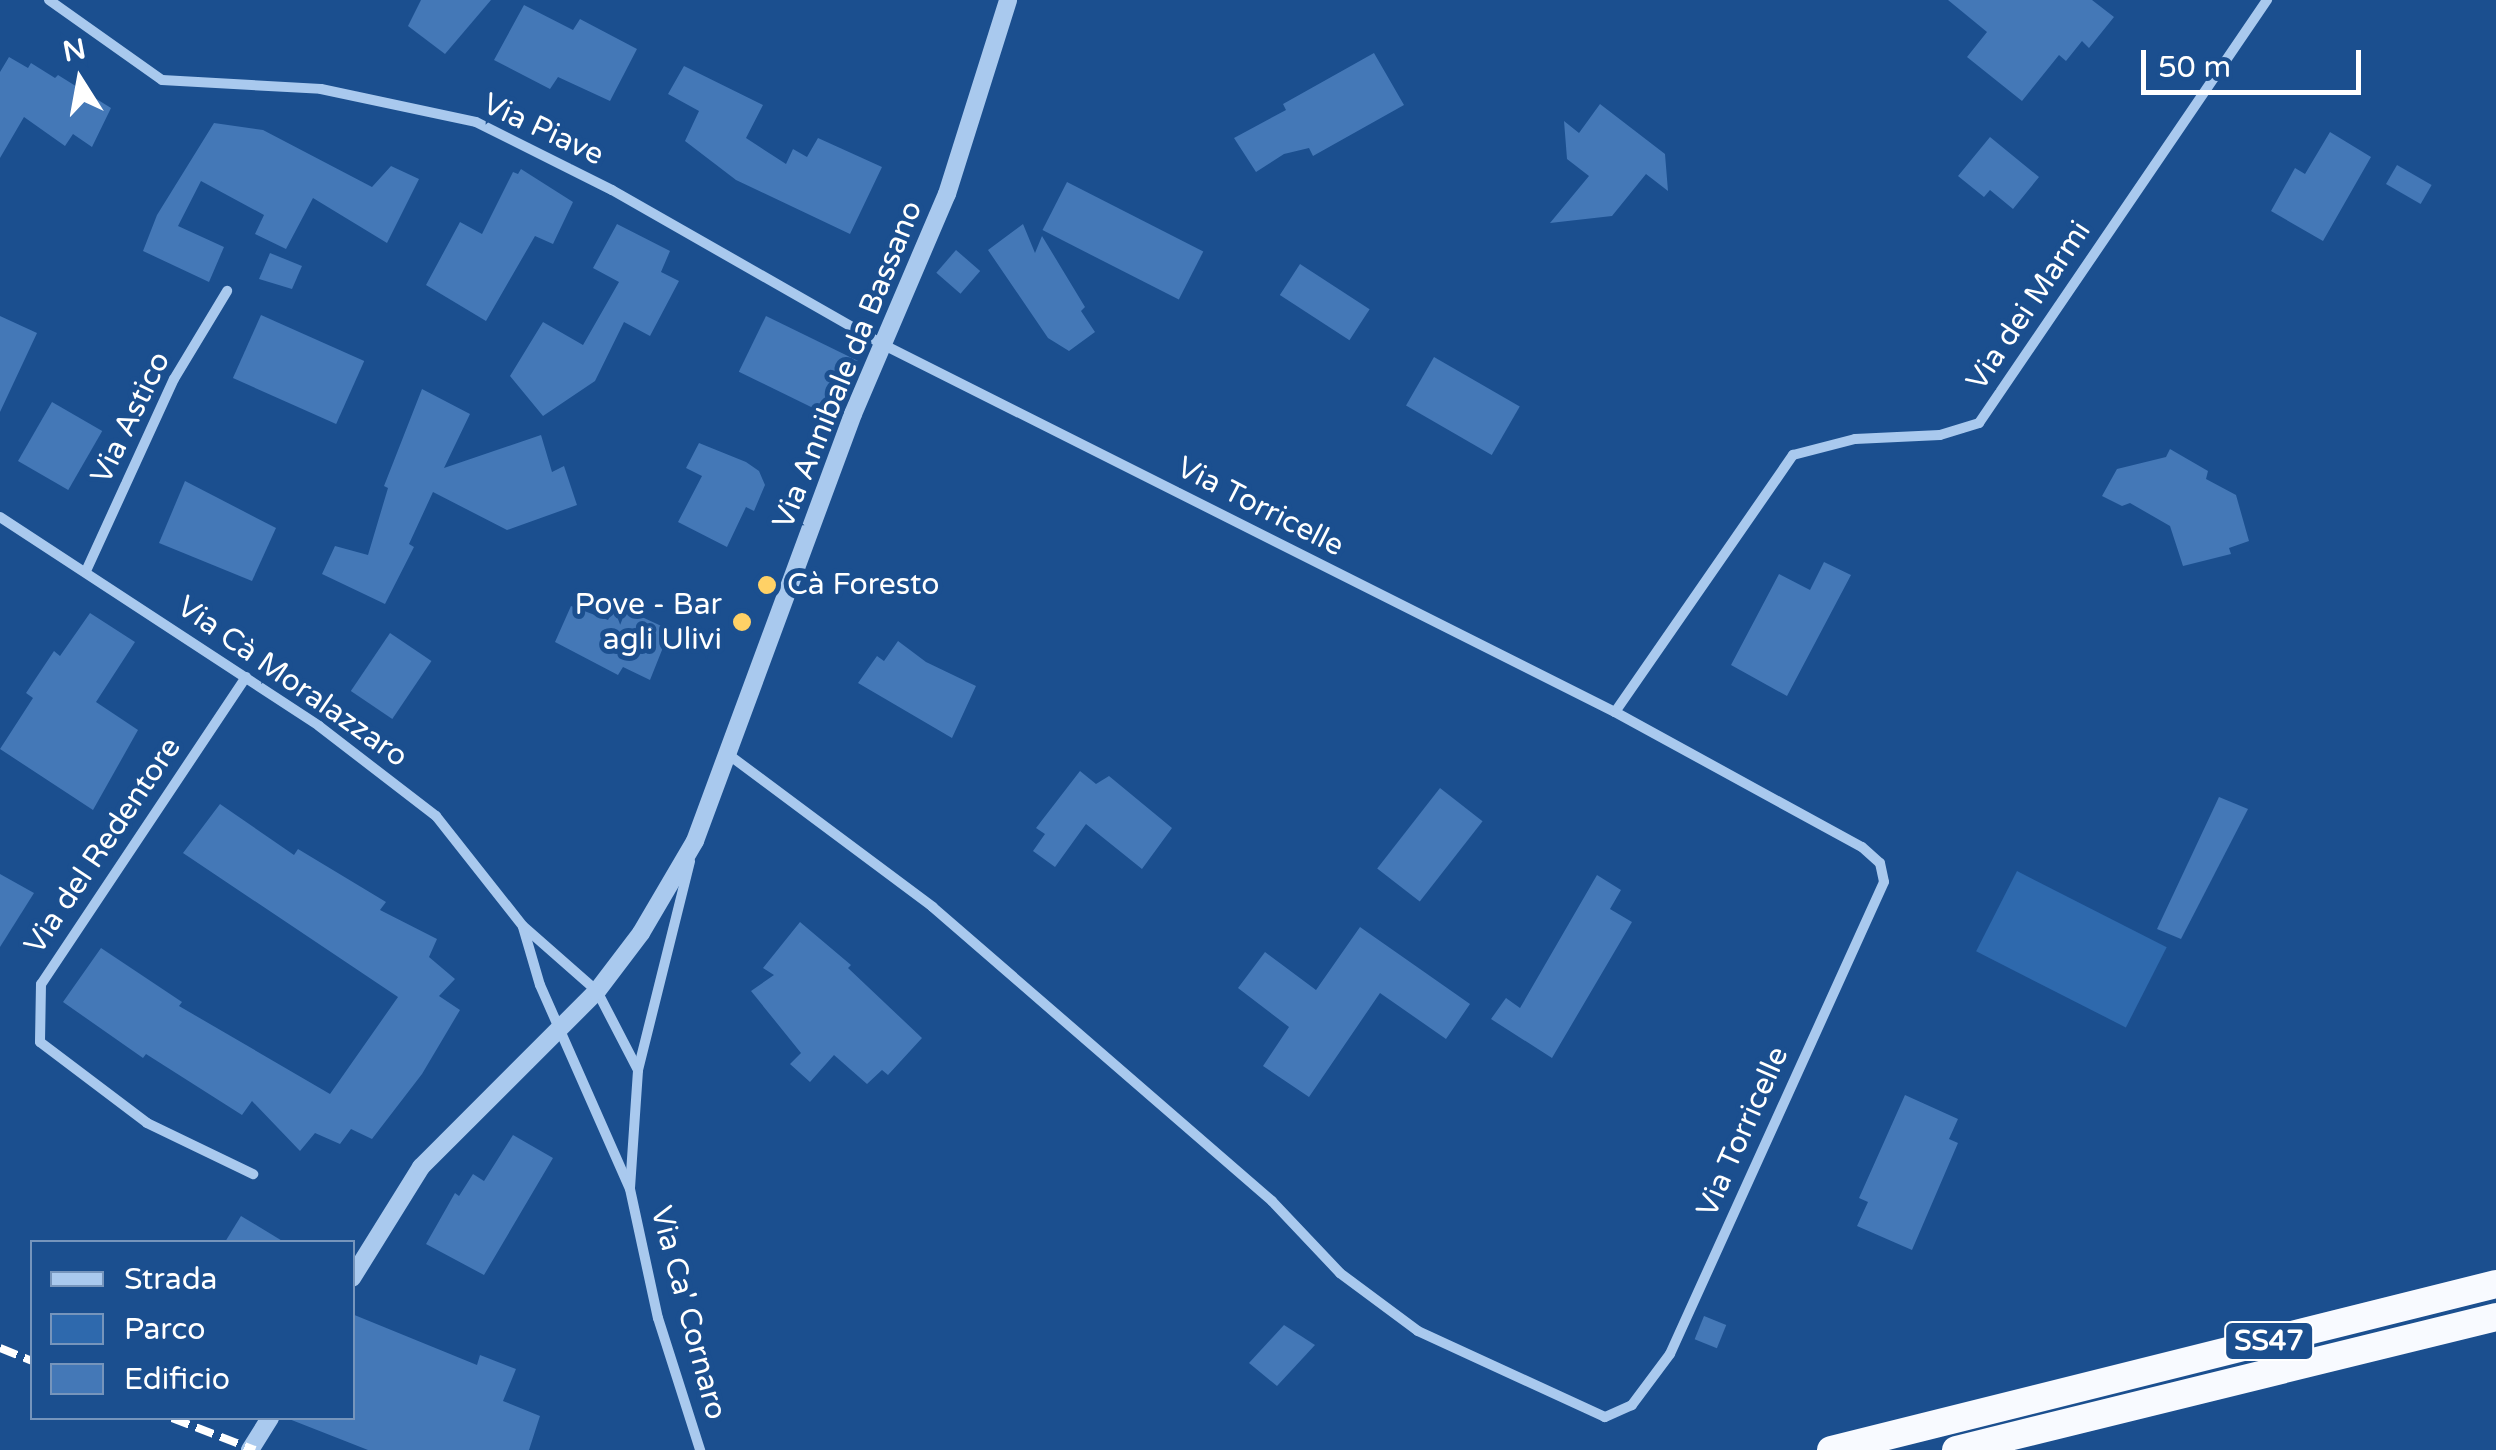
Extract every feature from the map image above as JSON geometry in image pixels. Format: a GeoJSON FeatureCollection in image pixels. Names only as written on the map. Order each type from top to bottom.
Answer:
{"type":"FeatureCollection","features":[{"type":"Feature","properties":{"kind":"highway","name":"SS47"},"geometry":{"type":"LineString","coordinates":[[1831,1450],[2496,1284]]}},
{"type":"Feature","properties":{"kind":"highway","name":"SS47"},"geometry":{"type":"LineString","coordinates":[[1956,1450],[2496,1317]]}},
{"type":"Feature","properties":{"kind":"street","name":"Via Piave"},"geometry":{"type":"LineString","coordinates":[[49,0],[162,80],[321,89],[476,122],[612,190],[882,344]]}},
{"type":"Feature","properties":{"kind":"street","name":"Via Annibale da Bassano"},"geometry":{"type":"LineString","coordinates":[[355,1273],[421,1167],[598,991],[641,933],[695,841],[882,344],[947,194],[1008,0]]}},
{"type":"Feature","properties":{"kind":"street","name":"Via dei Marmi"},"geometry":{"type":"LineString","coordinates":[[1614,712],[1793,455],[1854,439],[1940,434],[1979,424],[2267,0]]}},
{"type":"Feature","properties":{"kind":"street","name":"Via Astico"},"geometry":{"type":"LineString","coordinates":[[86,571],[174,379],[227,290]]}},
{"type":"Feature","properties":{"kind":"street","name":"Via Torricelle"},"geometry":{"type":"LineString","coordinates":[[729,755],[933,907],[1272,1201],[1340,1273],[1402,1320],[1418,1331],[1605,1417],[1632,1405],[1670,1354],[1884,882],[1880,863],[1862,846],[1614,712],[882,344]]}},
{"type":"Feature","properties":{"kind":"street","name":"Via Cà Moralazzaro"},"geometry":{"type":"LineString","coordinates":[[0,517],[319,726],[436,816],[523,926],[598,991]]}},
{"type":"Feature","properties":{"kind":"street","name":"Via del Redentore"},"geometry":{"type":"LineString","coordinates":[[246,677],[41,984],[40,1042],[147,1123],[253,1174]]}},
{"type":"Feature","properties":{"kind":"street","name":"Via Ca' Cornaro"},"geometry":{"type":"LineString","coordinates":[[630,1189],[638,1070],[695,841]]}},
{"type":"Feature","properties":{"kind":"street","name":"Via Cà Moralazzaro"},"geometry":{"type":"LineString","coordinates":[[523,926],[540,986],[560,1028]]}},
{"type":"Feature","properties":{"kind":"street"},"geometry":{"type":"LineString","coordinates":[[598,991],[638,1070]]}},
{"type":"Feature","properties":{"kind":"street","name":"Via Ca' Cornaro"},"geometry":{"type":"LineString","coordinates":[[560,1028],[630,1189],[658,1318],[700,1450]]}},
{"type":"Feature","properties":{"kind":"street"},"geometry":{"type":"LineString","coordinates":[[250,1450],[269,1420]]}},
{"type":"Feature","properties":{"kind":"green space"},"geometry":{"type":"Polygon","coordinates":[[[2017,871],[2167,947],[2126,1027],[1976,951],[2017,871]]]}},
{"type":"Feature","properties":{"kind":"building"},"geometry":{"type":"Polygon","coordinates":[[[421,0],[491,0],[445,54],[408,26],[421,0]]]}},
{"type":"Feature","properties":{"kind":"building"},"geometry":{"type":"Polygon","coordinates":[[[1948,0],[2092,0],[2114,17],[2089,48],[2082,41],[2066,61],[2059,55],[2022,101],[1967,57],[1987,32],[1948,0]]]}},
{"type":"Feature","properties":{"kind":"building"},"geometry":{"type":"Polygon","coordinates":[[[524,5],[573,30],[580,19],[637,49],[610,101],[558,77],[550,89],[494,60],[524,5]]]}},
{"type":"Feature","properties":{"kind":"building"},"geometry":{"type":"Polygon","coordinates":[[[1374,53],[1404,105],[1313,156],[1309,148],[1284,154],[1256,172],[1234,138],[1286,110],[1283,104],[1374,53]]]}},
{"type":"Feature","properties":{"kind":"building"},"geometry":{"type":"Polygon","coordinates":[[[9,57],[28,68],[31,63],[55,78],[58,75],[111,108],[92,147],[73,134],[65,146],[24,117],[0,158],[0,72],[9,57]]]}},
{"type":"Feature","properties":{"kind":"building"},"geometry":{"type":"Polygon","coordinates":[[[684,66],[763,105],[746,138],[786,164],[793,149],[807,157],[818,138],[882,167],[850,234],[736,180],[685,141],[699,111],[668,94],[684,66]]]}},
{"type":"Feature","properties":{"kind":"building"},"geometry":{"type":"Polygon","coordinates":[[[1600,104],[1665,154],[1668,191],[1646,174],[1612,216],[1550,223],[1589,176],[1567,159],[1564,121],[1579,133],[1600,104]]]}},
{"type":"Feature","properties":{"kind":"building"},"geometry":{"type":"Polygon","coordinates":[[[214,123],[263,130],[372,187],[391,166],[419,179],[387,243],[313,198],[286,249],[255,234],[264,215],[201,181],[178,226],[224,247],[209,282],[143,251],[157,215],[214,123]]]}},
{"type":"Feature","properties":{"kind":"building"},"geometry":{"type":"Polygon","coordinates":[[[2330,132],[2371,157],[2323,241],[2271,211],[2295,168],[2305,174],[2330,132]]]}},
{"type":"Feature","properties":{"kind":"building"},"geometry":{"type":"Polygon","coordinates":[[[1990,137],[2039,177],[2013,209],[1990,190],[1984,197],[1958,176],[1990,137]]]}},
{"type":"Feature","properties":{"kind":"building"},"geometry":{"type":"Polygon","coordinates":[[[2397,165],[2432,185],[2421,204],[2386,184],[2397,165]]]}},
{"type":"Feature","properties":{"kind":"building"},"geometry":{"type":"Polygon","coordinates":[[[521,169],[573,202],[553,244],[535,236],[486,321],[426,285],[460,222],[482,234],[513,172],[518,174],[521,169]]]}},
{"type":"Feature","properties":{"kind":"building"},"geometry":{"type":"Polygon","coordinates":[[[1067,182],[1203,251],[1179,300],[1042,230],[1067,182]]]}},
{"type":"Feature","properties":{"kind":"building"},"geometry":{"type":"Polygon","coordinates":[[[617,224],[670,251],[661,272],[679,281],[650,336],[624,322],[595,381],[543,416],[510,376],[543,322],[583,345],[619,282],[593,268],[617,224]]]}},
{"type":"Feature","properties":{"kind":"building"},"geometry":{"type":"Polygon","coordinates":[[[1023,224],[1035,253],[1042,236],[1085,307],[1081,311],[1095,332],[1069,351],[1048,338],[988,250],[1023,224]]]}},
{"type":"Feature","properties":{"kind":"building"},"geometry":{"type":"Polygon","coordinates":[[[956,250],[980,271],[960,294],[936,273],[956,250]]]}},
{"type":"Feature","properties":{"kind":"building"},"geometry":{"type":"Polygon","coordinates":[[[270,253],[302,266],[292,289],[259,279],[270,253]]]}},
{"type":"Feature","properties":{"kind":"building"},"geometry":{"type":"Polygon","coordinates":[[[1300,264],[1370,309],[1349,340],[1280,295],[1300,264]]]}},
{"type":"Feature","properties":{"kind":"building"},"geometry":{"type":"Polygon","coordinates":[[[261,315],[364,361],[336,424],[233,378],[261,315]]]}},
{"type":"Feature","properties":{"kind":"building"},"geometry":{"type":"Polygon","coordinates":[[[0,316],[37,333],[0,412],[0,316]]]}},
{"type":"Feature","properties":{"kind":"building"},"geometry":{"type":"Polygon","coordinates":[[[766,316],[858,361],[830,416],[739,372],[766,316]]]}},
{"type":"Feature","properties":{"kind":"building"},"geometry":{"type":"Polygon","coordinates":[[[1434,357],[1520,406],[1492,455],[1406,405],[1434,357]]]}},
{"type":"Feature","properties":{"kind":"building"},"geometry":{"type":"Polygon","coordinates":[[[422,389],[470,414],[444,468],[541,435],[552,472],[564,466],[577,505],[507,530],[433,492],[409,544],[414,547],[385,604],[322,574],[335,546],[368,555],[388,488],[384,486],[422,389]]]}},
{"type":"Feature","properties":{"kind":"building"},"geometry":{"type":"Polygon","coordinates":[[[52,402],[102,431],[68,490],[18,461],[52,402]]]}},
{"type":"Feature","properties":{"kind":"building"},"geometry":{"type":"Polygon","coordinates":[[[699,443],[746,462],[759,471],[765,485],[754,511],[746,507],[727,547],[678,522],[702,476],[686,468],[699,443]]]}},
{"type":"Feature","properties":{"kind":"building"},"geometry":{"type":"Polygon","coordinates":[[[2170,449],[2208,471],[2206,479],[2236,495],[2249,541],[2229,548],[2231,554],[2183,566],[2170,526],[2130,503],[2122,506],[2102,496],[2117,469],[2166,457],[2170,449]]]}},
{"type":"Feature","properties":{"kind":"building"},"geometry":{"type":"Polygon","coordinates":[[[185,481],[276,528],[252,581],[159,543],[185,481]]]}},
{"type":"Feature","properties":{"kind":"building"},"geometry":{"type":"Polygon","coordinates":[[[1824,562],[1851,575],[1787,696],[1731,665],[1779,574],[1810,590],[1824,562]]]}},
{"type":"Feature","properties":{"kind":"building"},"geometry":{"type":"Polygon","coordinates":[[[616,605],[670,630],[650,680],[623,667],[618,675],[555,642],[571,606],[608,620],[616,605]]]}},
{"type":"Feature","properties":{"kind":"building"},"geometry":{"type":"Polygon","coordinates":[[[90,613],[135,642],[96,702],[138,730],[93,810],[0,749],[33,698],[26,693],[54,651],[60,656],[90,613]]]}},
{"type":"Feature","properties":{"kind":"building"},"geometry":{"type":"Polygon","coordinates":[[[390,633],[431,661],[392,719],[351,691],[390,633]]]}},
{"type":"Feature","properties":{"kind":"building"},"geometry":{"type":"Polygon","coordinates":[[[898,641],[926,662],[976,686],[952,738],[858,683],[877,656],[884,661],[898,641]]]}},
{"type":"Feature","properties":{"kind":"building"},"geometry":{"type":"Polygon","coordinates":[[[1080,771],[1096,784],[1109,776],[1172,828],[1142,869],[1086,824],[1055,867],[1033,851],[1045,834],[1036,828],[1080,771]]]}},
{"type":"Feature","properties":{"kind":"building"},"geometry":{"type":"Polygon","coordinates":[[[1440,788],[1483,821],[1420,902],[1377,868],[1440,788]]]}},
{"type":"Feature","properties":{"kind":"building"},"geometry":{"type":"Polygon","coordinates":[[[2219,797],[2248,809],[2181,939],[2157,929],[2219,797]]]}},
{"type":"Feature","properties":{"kind":"building"},"geometry":{"type":"Polygon","coordinates":[[[220,804],[294,855],[298,849],[386,902],[380,910],[437,939],[429,957],[455,979],[439,996],[460,1010],[422,1074],[372,1139],[351,1129],[340,1144],[315,1133],[300,1151],[252,1101],[242,1115],[146,1054],[143,1058],[63,1002],[101,948],[182,1002],[179,1006],[330,1094],[398,997],[183,853],[220,804]]]}},
{"type":"Feature","properties":{"kind":"building"},"geometry":{"type":"Polygon","coordinates":[[[0,874],[34,893],[0,947],[0,874]]]}},
{"type":"Feature","properties":{"kind":"building"},"geometry":{"type":"Polygon","coordinates":[[[1597,875],[1621,890],[1610,909],[1632,922],[1552,1058],[1491,1019],[1506,998],[1520,1008],[1597,875]]]}},
{"type":"Feature","properties":{"kind":"building"},"geometry":{"type":"Polygon","coordinates":[[[800,922],[851,965],[848,968],[922,1038],[888,1075],[882,1070],[867,1084],[834,1055],[810,1082],[790,1064],[801,1053],[751,991],[774,975],[763,968],[800,922]]]}},
{"type":"Feature","properties":{"kind":"building"},"geometry":{"type":"Polygon","coordinates":[[[1360,927],[1470,1004],[1446,1039],[1380,993],[1309,1097],[1263,1066],[1289,1027],[1238,988],[1265,952],[1316,990],[1360,927]]]}},
{"type":"Feature","properties":{"kind":"building"},"geometry":{"type":"Polygon","coordinates":[[[1905,1095],[1958,1119],[1949,1139],[1958,1143],[1912,1250],[1857,1226],[1868,1202],[1859,1198],[1905,1095]]]}},
{"type":"Feature","properties":{"kind":"building"},"geometry":{"type":"Polygon","coordinates":[[[513,1135],[553,1158],[484,1275],[426,1244],[455,1193],[459,1196],[473,1174],[484,1181],[513,1135]]]}},
{"type":"Feature","properties":{"kind":"building"},"geometry":{"type":"Polygon","coordinates":[[[241,1216],[281,1240],[226,1240],[241,1216]]]}},
{"type":"Feature","properties":{"kind":"building"},"geometry":{"type":"Polygon","coordinates":[[[355,1315],[477,1365],[480,1355],[516,1369],[503,1401],[540,1416],[529,1450],[368,1450],[292,1420],[355,1420],[355,1315]]]}},
{"type":"Feature","properties":{"kind":"building"},"geometry":{"type":"Polygon","coordinates":[[[1704,1316],[1726,1325],[1717,1348],[1695,1339],[1704,1316]]]}},
{"type":"Feature","properties":{"kind":"building"},"geometry":{"type":"Polygon","coordinates":[[[1284,1325],[1315,1345],[1277,1386],[1249,1363],[1284,1325]]]}},
{"type":"Feature","properties":{"kind":"railway"},"geometry":{"type":"LineString","coordinates":[[0,1348],[30,1360]]}},
{"type":"Feature","properties":{"kind":"railway"},"geometry":{"type":"LineString","coordinates":[[177,1420],[255,1450]]}},
{"type":"Feature","properties":{"kind":"place","name":"Cà Foresto"},"geometry":{"type":"Point","coordinates":[767,585]}},
{"type":"Feature","properties":{"kind":"place","name":"Pove - Bar agli Ulivi"},"geometry":{"type":"Point","coordinates":[742,622]}}]}
